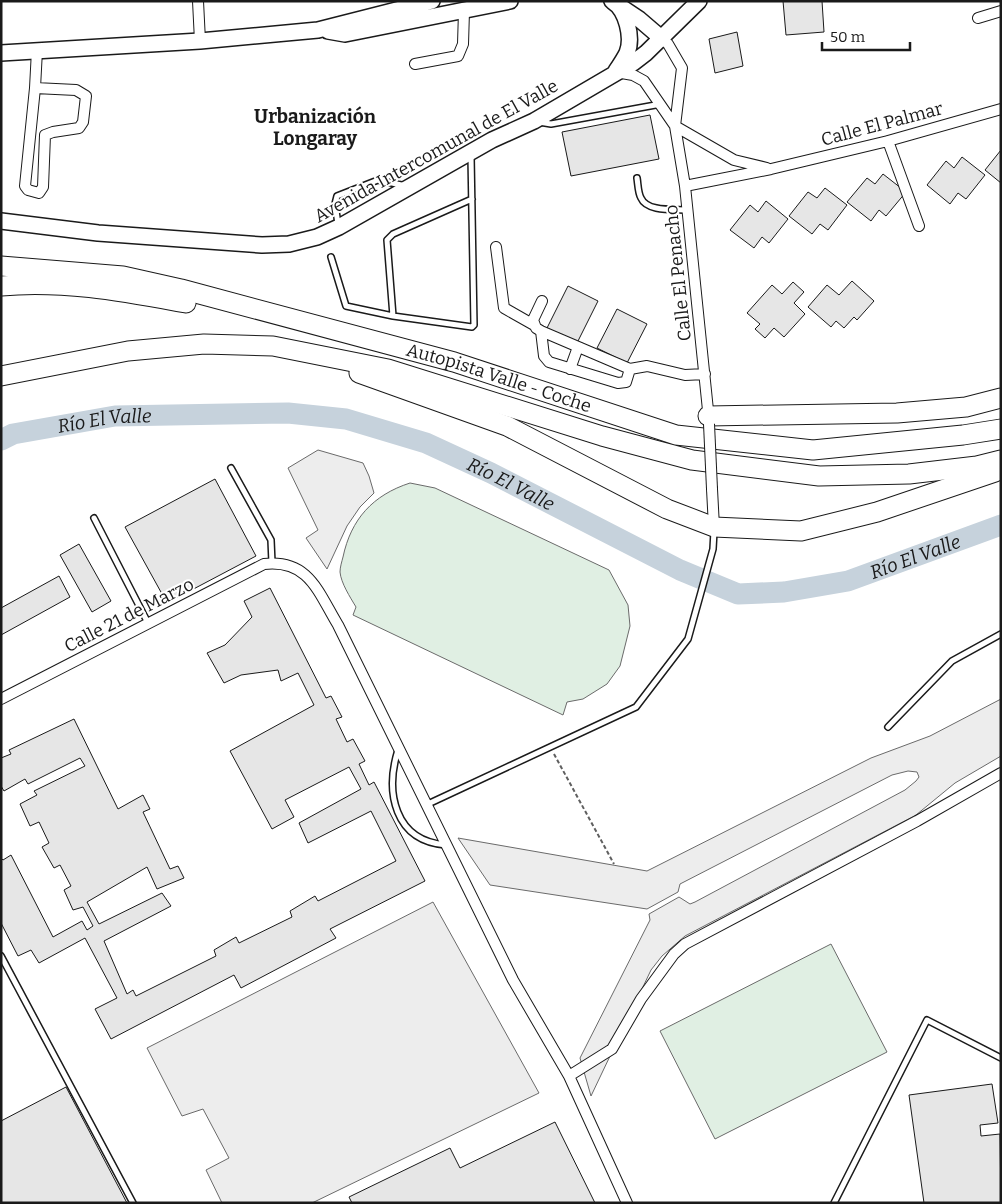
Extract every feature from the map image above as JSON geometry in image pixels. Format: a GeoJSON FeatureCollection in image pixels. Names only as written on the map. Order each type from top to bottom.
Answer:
{"type":"FeatureCollection","features":[{"type":"Feature","properties":{"kind":"highway","name":"Autopista Valle - Coche"},"geometry":{"type":"LineString","coordinates":[[1,266],[123,276],[243,305],[454,362],[676,435],[813,450],[964,436],[1001,428]]}},
{"type":"Feature","properties":{"kind":"highway"},"geometry":{"type":"LineString","coordinates":[[1,286],[36,283],[129,292],[222,309],[243,305]]}},
{"type":"Feature","properties":{"kind":"highway","name":"Autopista Valle - Coche"},"geometry":{"type":"LineString","coordinates":[[1,376],[128,351],[204,344],[273,346],[388,369],[602,436],[692,460],[819,476],[909,474],[976,466],[1001,460]]}},
{"type":"Feature","properties":{"kind":"highway"},"geometry":{"type":"LineString","coordinates":[[302,351],[507,426],[667,509],[714,527],[801,530],[877,512],[1001,470]]}},
{"type":"Feature","properties":{"kind":"highway"},"geometry":{"type":"LineString","coordinates":[[709,420],[897,414],[966,407],[1001,398]]}},
{"type":"Feature","properties":{"kind":"main road"},"geometry":{"type":"LineString","coordinates":[[1,53],[200,41],[318,30],[432,1]]}},
{"type":"Feature","properties":{"kind":"main road"},"geometry":{"type":"LineString","coordinates":[[318,30],[345,34],[510,1]]}},
{"type":"Feature","properties":{"kind":"main road","name":"Avenida Intercomunal de El Valle"},"geometry":{"type":"LineString","coordinates":[[1,221],[89,232],[262,244],[289,244],[317,237],[412,187],[492,140],[534,121],[616,72],[646,53],[660,37],[699,1]]}},
{"type":"Feature","properties":{"kind":"main road"},"geometry":{"type":"LineString","coordinates":[[613,2],[639,19],[660,37]]}},
{"type":"Feature","properties":{"kind":"main road"},"geometry":{"type":"LineString","coordinates":[[613,2],[626,23],[629,36],[627,53],[616,72]]}},
{"type":"Feature","properties":{"kind":"street"},"geometry":{"type":"LineString","coordinates":[[198,1],[200,41]]}},
{"type":"Feature","properties":{"kind":"street"},"geometry":{"type":"LineString","coordinates":[[415,64],[458,56],[463,44],[464,11]]}},
{"type":"Feature","properties":{"kind":"street"},"geometry":{"type":"LineString","coordinates":[[978,18],[1001,11]]}},
{"type":"Feature","properties":{"kind":"street"},"geometry":{"type":"LineString","coordinates":[[660,37],[668,44],[682,68],[675,126]]}},
{"type":"Feature","properties":{"kind":"street"},"geometry":{"type":"LineString","coordinates":[[36,88],[76,90],[86,96],[83,122],[79,128],[48,133],[45,136],[44,187],[39,193],[28,190],[26,186],[36,88],[37,50]]}},
{"type":"Feature","properties":{"kind":"street"},"geometry":{"type":"LineString","coordinates":[[616,72],[633,75],[644,80],[675,126]]}},
{"type":"Feature","properties":{"kind":"street","name":"Calle El Palmar"},"geometry":{"type":"LineString","coordinates":[[685,186],[771,169],[888,141],[1001,109]]}},
{"type":"Feature","properties":{"kind":"street","name":"Calle El Palmar"},"geometry":{"type":"LineString","coordinates":[[675,126],[734,160],[771,169]]}},
{"type":"Feature","properties":{"kind":"street","name":"Calle El Penacho"},"geometry":{"type":"LineString","coordinates":[[675,126],[685,186],[705,374],[714,527]]}},
{"type":"Feature","properties":{"kind":"street"},"geometry":{"type":"LineString","coordinates":[[888,141],[919,226]]}},
{"type":"Feature","properties":{"kind":"street"},"geometry":{"type":"LineString","coordinates":[[496,247],[502,304],[507,310],[538,328],[630,369],[647,366],[685,375],[705,374]]}},
{"type":"Feature","properties":{"kind":"street"},"geometry":{"type":"LineString","coordinates":[[542,301],[533,320],[538,328],[545,360],[618,383],[626,382],[630,369]]}},
{"type":"Feature","properties":{"kind":"street"},"geometry":{"type":"LineString","coordinates":[[570,368],[578,347]]}},
{"type":"Feature","properties":{"kind":"street"},"geometry":{"type":"LineString","coordinates":[[272,563],[280,562],[294,566],[309,578],[338,625],[428,804],[513,980],[569,1076],[627,1203]]}},
{"type":"Feature","properties":{"kind":"street","name":"Calle 21 de Marzo"},"geometry":{"type":"LineString","coordinates":[[1,699],[264,564],[272,563]]}},
{"type":"Feature","properties":{"kind":"street"},"geometry":{"type":"LineString","coordinates":[[569,1076],[612,1049],[641,999],[674,954],[685,944],[917,821],[1001,773]]}},
{"type":"Feature","properties":{"kind":"lane"},"geometry":{"type":"LineString","coordinates":[[534,121],[551,124],[661,104]]}},
{"type":"Feature","properties":{"kind":"lane"},"geometry":{"type":"LineString","coordinates":[[331,258],[346,306],[393,316],[468,327],[474,325],[470,153]]}},
{"type":"Feature","properties":{"kind":"lane"},"geometry":{"type":"LineString","coordinates":[[636,178],[641,199],[645,203],[652,207],[687,210]]}},
{"type":"Feature","properties":{"kind":"lane"},"geometry":{"type":"LineString","coordinates":[[339,227],[335,204],[337,196],[378,180],[412,187]]}},
{"type":"Feature","properties":{"kind":"lane"},"geometry":{"type":"LineString","coordinates":[[393,316],[387,240],[393,234],[472,199]]}},
{"type":"Feature","properties":{"kind":"lane"},"geometry":{"type":"LineString","coordinates":[[231,468],[271,540],[272,563]]}},
{"type":"Feature","properties":{"kind":"lane"},"geometry":{"type":"LineString","coordinates":[[94,518],[148,623]]}},
{"type":"Feature","properties":{"kind":"lane"},"geometry":{"type":"LineString","coordinates":[[428,804],[636,707],[688,639],[713,550],[714,527]]}},
{"type":"Feature","properties":{"kind":"lane"},"geometry":{"type":"LineString","coordinates":[[888,728],[952,661],[1001,634]]}},
{"type":"Feature","properties":{"kind":"lane"},"geometry":{"type":"LineString","coordinates":[[399,747],[393,767],[393,792],[402,821],[412,835],[430,844],[448,846]]}},
{"type":"Feature","properties":{"kind":"lane"},"geometry":{"type":"LineString","coordinates":[[1,956],[133,1203]]}},
{"type":"Feature","properties":{"kind":"lane"},"geometry":{"type":"LineString","coordinates":[[834,1203],[928,1020],[1001,1058]]}},
{"type":"Feature","properties":{"kind":"path"},"geometry":{"type":"LineString","coordinates":[[550,747],[614,864]]}},
{"type":"Feature","properties":{"kind":"green space"},"geometry":{"type":"Polygon","coordinates":[[[410,483],[435,488],[609,570],[628,605],[630,626],[620,666],[607,684],[583,699],[567,702],[563,715],[353,615],[356,607],[344,585],[340,572],[352,531],[358,520],[375,502],[385,494],[410,483]]]}},
{"type":"Feature","properties":{"kind":"green space"},"geometry":{"type":"Polygon","coordinates":[[[831,944],[887,1052],[715,1139],[660,1031],[831,944]]]}},
{"type":"Feature","properties":{"kind":"shaded area"},"geometry":{"type":"Polygon","coordinates":[[[318,450],[363,463],[374,493],[360,507],[347,526],[327,569],[306,538],[318,530],[288,468],[318,450]]]}},
{"type":"Feature","properties":{"kind":"shaded area"},"geometry":{"type":"Polygon","coordinates":[[[1001,699],[1001,756],[955,783],[916,815],[685,936],[662,956],[651,970],[591,1096],[580,1058],[650,920],[649,914],[679,897],[690,904],[695,902],[905,790],[919,777],[917,772],[908,771],[892,775],[680,884],[678,892],[647,909],[490,885],[458,838],[647,871],[871,758],[930,736],[1001,699]]]}},
{"type":"Feature","properties":{"kind":"shaded area"},"geometry":{"type":"Polygon","coordinates":[[[433,902],[539,1093],[312,1203],[222,1203],[206,1170],[229,1158],[203,1109],[182,1116],[147,1048],[433,902]]]}},
{"type":"Feature","properties":{"kind":"building"},"geometry":{"type":"Polygon","coordinates":[[[783,1],[822,1],[824,32],[786,35],[783,1]]]}},
{"type":"Feature","properties":{"kind":"building"},"geometry":{"type":"Polygon","coordinates":[[[737,32],[743,66],[715,73],[709,39],[737,32]]]}},
{"type":"Feature","properties":{"kind":"building"},"geometry":{"type":"Polygon","coordinates":[[[650,115],[659,159],[571,176],[562,132],[650,115]]]}},
{"type":"Feature","properties":{"kind":"building"},"geometry":{"type":"Polygon","coordinates":[[[1001,150],[1001,183],[985,170],[1001,150]]]}},
{"type":"Feature","properties":{"kind":"building"},"geometry":{"type":"Polygon","coordinates":[[[962,157],[985,175],[966,199],[958,193],[950,204],[927,185],[946,161],[954,168],[962,157]]]}},
{"type":"Feature","properties":{"kind":"building"},"geometry":{"type":"Polygon","coordinates":[[[883,174],[906,192],[886,216],[879,210],[871,221],[847,202],[867,178],[875,184],[883,174]]]}},
{"type":"Feature","properties":{"kind":"building"},"geometry":{"type":"Polygon","coordinates":[[[825,188],[847,205],[828,230],[820,224],[812,234],[789,216],[808,192],[817,198],[825,188]]]}},
{"type":"Feature","properties":{"kind":"building"},"geometry":{"type":"Polygon","coordinates":[[[766,201],[788,219],[769,243],[762,237],[754,248],[730,230],[750,205],[758,212],[766,201]]]}},
{"type":"Feature","properties":{"kind":"building"},"geometry":{"type":"Polygon","coordinates":[[[852,281],[874,301],[857,320],[854,317],[844,328],[836,321],[831,327],[808,307],[827,285],[839,295],[852,281]]]}},
{"type":"Feature","properties":{"kind":"building"},"geometry":{"type":"Polygon","coordinates":[[[793,282],[804,292],[794,303],[805,314],[784,337],[774,328],[765,338],[755,329],[760,324],[747,313],[772,285],[782,294],[793,282]]]}},
{"type":"Feature","properties":{"kind":"building"},"geometry":{"type":"Polygon","coordinates":[[[568,286],[598,301],[577,343],[547,328],[568,286]]]}},
{"type":"Feature","properties":{"kind":"building"},"geometry":{"type":"Polygon","coordinates":[[[617,309],[647,324],[627,363],[597,348],[617,309]]]}},
{"type":"Feature","properties":{"kind":"building"},"geometry":{"type":"Polygon","coordinates":[[[215,479],[256,556],[167,603],[125,527],[215,479]]]}},
{"type":"Feature","properties":{"kind":"building"},"geometry":{"type":"Polygon","coordinates":[[[79,544],[111,601],[92,612],[60,555],[79,544]]]}},
{"type":"Feature","properties":{"kind":"building"},"geometry":{"type":"Polygon","coordinates":[[[59,576],[70,597],[1,635],[1,608],[59,576]]]}},
{"type":"Feature","properties":{"kind":"building"},"geometry":{"type":"Polygon","coordinates":[[[270,588],[326,698],[331,696],[342,717],[336,719],[347,742],[353,739],[365,761],[359,764],[369,785],[374,782],[425,881],[330,929],[336,938],[241,988],[234,975],[111,1039],[95,1009],[117,998],[85,938],[39,963],[31,950],[18,956],[1,923],[1,858],[3,860],[11,855],[53,937],[82,921],[87,930],[93,926],[83,907],[73,910],[64,890],[71,886],[60,865],[54,868],[42,847],[49,843],[39,822],[30,826],[20,804],[37,795],[34,791],[85,766],[80,758],[28,784],[25,779],[4,791],[1,786],[1,758],[11,754],[9,750],[74,719],[118,809],[143,795],[150,809],[143,812],[170,869],[178,866],[184,878],[157,889],[147,867],[87,902],[99,924],[162,893],[171,906],[104,941],[127,994],[133,990],[136,996],[216,956],[214,950],[236,937],[239,943],[292,917],[290,911],[315,896],[318,901],[396,861],[371,811],[308,843],[299,823],[361,789],[349,767],[285,800],[294,817],[272,829],[230,751],[314,705],[298,673],[281,681],[278,670],[241,675],[224,683],[207,653],[225,645],[252,617],[244,601],[270,588]]]}},
{"type":"Feature","properties":{"kind":"building"},"geometry":{"type":"Polygon","coordinates":[[[992,1084],[998,1123],[980,1125],[981,1136],[1000,1134],[1001,1203],[924,1203],[909,1095],[992,1084]]]}},
{"type":"Feature","properties":{"kind":"building"},"geometry":{"type":"Polygon","coordinates":[[[66,1087],[127,1203],[1,1203],[1,1121],[66,1087]]]}},
{"type":"Feature","properties":{"kind":"building"},"geometry":{"type":"Polygon","coordinates":[[[555,1122],[595,1203],[352,1203],[349,1197],[450,1148],[460,1168],[555,1122]]]}},
{"type":"Feature","properties":{"kind":"waterway","name":"Río El Valle"},"geometry":{"type":"LineString","coordinates":[[1,440],[13,434],[115,416],[288,413],[346,419],[426,443],[491,473],[680,570],[738,594],[784,592],[848,581],[1001,525]]}},
{"type":"Feature","properties":{"kind":"district","name":"Urbanización Longaray"},"geometry":{"type":"Point","coordinates":[315,127]}}]}
